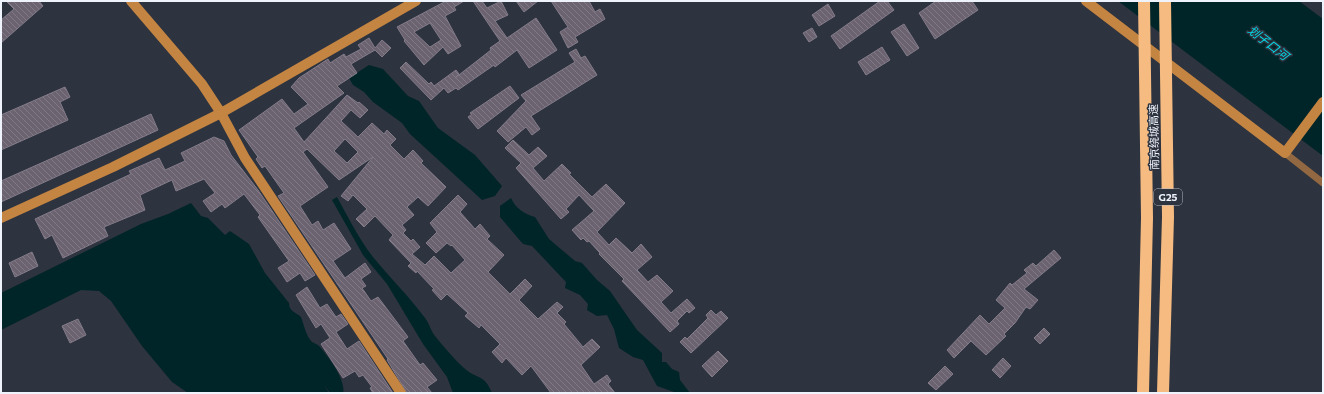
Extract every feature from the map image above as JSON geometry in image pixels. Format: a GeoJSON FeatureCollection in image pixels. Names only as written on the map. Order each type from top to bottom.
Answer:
{"type":"FeatureCollection","features":[{"type":"Feature","properties":{"kind":"highway","name":"南京绕城高速"},"geometry":{"type":"LineString","coordinates":[[1143,393],[1147,218],[1144,1]]}},
{"type":"Feature","properties":{"kind":"highway","name":"南京绕城高速"},"geometry":{"type":"LineString","coordinates":[[1163,393],[1168,218],[1166,1]]}},
{"type":"Feature","properties":{"kind":"main road"},"geometry":{"type":"LineString","coordinates":[[131,1],[202,84],[221,113],[245,158],[401,393]]}},
{"type":"Feature","properties":{"kind":"main road"},"geometry":{"type":"LineString","coordinates":[[1,218],[113,167],[221,113],[416,1]]}},
{"type":"Feature","properties":{"kind":"main road"},"geometry":{"type":"LineString","coordinates":[[1086,1],[1287,150],[1323,102]]}},
{"type":"Feature","properties":{"kind":"street"},"geometry":{"type":"LineString","coordinates":[[1287,150],[1323,183]]}},
{"type":"Feature","properties":{"kind":"water","name":"划子口河"},"geometry":{"type":"Polygon","coordinates":[[[1118,1],[1299,1],[1323,19],[1323,156],[1118,1]]]}},
{"type":"Feature","properties":{"kind":"water"},"geometry":{"type":"Polygon","coordinates":[[[369,65],[383,69],[408,96],[419,101],[438,128],[475,155],[502,186],[495,196],[482,200],[410,134],[402,123],[373,102],[364,92],[353,85],[349,78],[369,65]]]}},
{"type":"Feature","properties":{"kind":"water"},"geometry":{"type":"Polygon","coordinates":[[[337,197],[368,250],[379,265],[419,310],[435,336],[464,368],[486,382],[492,393],[453,393],[447,377],[423,344],[387,284],[363,255],[332,200],[337,197]]]}},
{"type":"Feature","properties":{"kind":"water"},"geometry":{"type":"Polygon","coordinates":[[[511,198],[515,205],[521,210],[528,215],[535,217],[549,239],[575,261],[582,263],[597,280],[610,291],[637,330],[662,353],[662,362],[666,362],[672,369],[679,372],[680,380],[690,393],[677,393],[657,386],[643,360],[633,357],[619,348],[614,329],[607,315],[597,316],[587,310],[588,304],[580,295],[565,288],[566,282],[532,246],[523,244],[500,217],[500,206],[511,198]]]}},
{"type":"Feature","properties":{"kind":"water"},"geometry":{"type":"Polygon","coordinates":[[[191,203],[201,216],[208,218],[225,235],[230,231],[249,244],[265,273],[289,303],[291,310],[301,317],[310,340],[322,349],[335,368],[342,382],[343,393],[330,393],[324,385],[329,393],[188,393],[172,382],[142,346],[111,301],[99,291],[81,290],[1,330],[1,293],[141,224],[168,214],[191,203]]]}},
{"type":"Feature","properties":{"kind":"building"},"geometry":{"type":"Polygon","coordinates":[[[6,1],[39,1],[43,6],[1,43],[1,20],[14,9],[6,1]]]}},
{"type":"Feature","properties":{"kind":"building"},"geometry":{"type":"Polygon","coordinates":[[[446,1],[464,1],[454,7],[456,10],[445,16],[461,46],[448,54],[443,47],[424,65],[404,41],[405,40],[397,27],[446,1]],[[430,23],[414,32],[430,47],[441,40],[430,23]]]}},
{"type":"Feature","properties":{"kind":"building"},"geometry":{"type":"Polygon","coordinates":[[[473,1],[482,1],[487,8],[501,1],[508,15],[495,21],[507,38],[536,18],[557,50],[529,68],[517,50],[495,67],[494,65],[458,90],[456,88],[448,93],[444,88],[431,100],[400,68],[406,62],[429,84],[431,82],[434,86],[456,70],[459,74],[455,78],[491,50],[490,48],[500,41],[473,1]]]}},
{"type":"Feature","properties":{"kind":"building"},"geometry":{"type":"Polygon","coordinates":[[[516,1],[538,1],[524,12],[516,1]]]}},
{"type":"Feature","properties":{"kind":"building"},"geometry":{"type":"Polygon","coordinates":[[[551,1],[589,1],[595,12],[600,9],[605,19],[575,37],[578,42],[568,48],[560,32],[568,27],[551,1]]]}},
{"type":"Feature","properties":{"kind":"building"},"geometry":{"type":"Polygon","coordinates":[[[880,1],[887,1],[894,10],[840,49],[831,36],[880,1]]]}},
{"type":"Feature","properties":{"kind":"building"},"geometry":{"type":"Polygon","coordinates":[[[936,1],[972,1],[978,10],[935,39],[919,13],[936,1]]]}},
{"type":"Feature","properties":{"kind":"building"},"geometry":{"type":"Polygon","coordinates":[[[828,4],[835,16],[819,26],[812,15],[828,4]]]}},
{"type":"Feature","properties":{"kind":"building"},"geometry":{"type":"Polygon","coordinates":[[[904,24],[919,48],[907,56],[891,32],[904,24]]]}},
{"type":"Feature","properties":{"kind":"building"},"geometry":{"type":"Polygon","coordinates":[[[812,28],[817,37],[809,42],[803,33],[812,28]]]}},
{"type":"Feature","properties":{"kind":"building"},"geometry":{"type":"Polygon","coordinates":[[[369,38],[375,48],[382,40],[391,48],[382,57],[375,50],[351,64],[357,73],[337,86],[344,93],[294,128],[304,142],[347,95],[358,103],[359,102],[368,110],[360,118],[351,110],[341,121],[358,137],[372,123],[384,134],[387,130],[396,139],[390,145],[404,159],[413,150],[423,161],[421,163],[446,187],[428,206],[418,197],[407,207],[414,215],[402,225],[406,230],[403,233],[411,241],[413,239],[420,247],[412,254],[425,265],[434,256],[451,273],[465,260],[452,245],[451,246],[447,243],[436,253],[426,243],[437,232],[430,223],[458,195],[467,204],[460,212],[475,229],[480,224],[490,236],[487,239],[504,255],[488,272],[510,294],[525,279],[532,286],[519,300],[538,319],[557,302],[563,307],[557,313],[566,322],[564,324],[583,347],[592,339],[600,347],[581,365],[594,384],[607,375],[611,381],[608,384],[615,393],[551,393],[531,366],[522,375],[506,358],[502,363],[492,352],[500,344],[481,325],[479,328],[465,316],[468,313],[447,294],[441,300],[432,290],[434,289],[417,271],[416,273],[408,266],[411,263],[389,240],[393,235],[375,216],[364,227],[356,219],[367,209],[353,195],[348,201],[341,196],[373,157],[339,180],[307,149],[303,152],[328,187],[300,206],[312,225],[318,221],[323,230],[334,223],[351,249],[333,261],[345,278],[365,263],[371,272],[361,279],[366,286],[362,288],[371,301],[378,297],[408,337],[403,341],[420,365],[423,363],[437,380],[427,387],[432,393],[407,393],[387,360],[388,359],[278,196],[284,193],[265,166],[262,168],[256,159],[258,157],[239,130],[282,99],[294,114],[308,104],[291,87],[299,78],[328,59],[330,63],[344,54],[346,57],[361,49],[358,45],[369,38]],[[345,139],[334,151],[347,163],[358,152],[345,139]]]}},
{"type":"Feature","properties":{"kind":"building"},"geometry":{"type":"Polygon","coordinates":[[[882,47],[890,60],[866,75],[858,62],[882,47]]]}},
{"type":"Feature","properties":{"kind":"building"},"geometry":{"type":"Polygon","coordinates":[[[576,49],[581,58],[585,56],[597,75],[531,116],[540,129],[532,135],[526,127],[508,142],[497,131],[526,101],[521,95],[575,62],[569,53],[576,49]]]}},
{"type":"Feature","properties":{"kind":"building"},"geometry":{"type":"Polygon","coordinates":[[[510,86],[519,98],[478,129],[468,117],[472,114],[470,113],[510,86]]]}},
{"type":"Feature","properties":{"kind":"building"},"geometry":{"type":"Polygon","coordinates":[[[65,87],[70,97],[60,102],[68,120],[1,150],[1,115],[65,87]]]}},
{"type":"Feature","properties":{"kind":"building"},"geometry":{"type":"Polygon","coordinates":[[[151,114],[158,130],[1,202],[1,181],[151,114]]]}},
{"type":"Feature","properties":{"kind":"building"},"geometry":{"type":"Polygon","coordinates":[[[214,137],[224,141],[231,155],[258,190],[315,275],[305,281],[300,273],[287,282],[278,268],[289,261],[258,217],[260,215],[244,194],[225,208],[222,204],[211,212],[203,201],[215,193],[204,179],[176,191],[172,180],[140,195],[145,210],[104,227],[108,236],[63,258],[52,235],[45,239],[35,219],[131,174],[129,171],[159,158],[165,170],[185,161],[181,153],[214,137]]]}},
{"type":"Feature","properties":{"kind":"building"},"geometry":{"type":"Polygon","coordinates":[[[513,140],[529,155],[538,147],[547,156],[533,168],[544,181],[562,164],[571,173],[569,174],[592,197],[606,184],[625,203],[597,232],[609,245],[616,238],[632,253],[641,244],[652,257],[637,270],[648,282],[657,275],[673,291],[661,302],[671,313],[687,299],[695,308],[689,313],[687,311],[677,321],[679,324],[670,332],[622,281],[624,279],[599,254],[600,253],[589,241],[587,242],[583,238],[581,240],[572,230],[594,211],[579,195],[566,209],[569,212],[561,219],[516,168],[521,163],[505,148],[513,140]]]}},
{"type":"Feature","properties":{"kind":"building"},"geometry":{"type":"Polygon","coordinates":[[[1054,250],[1061,258],[1024,289],[1038,300],[1030,309],[1026,307],[1015,323],[1004,334],[1006,336],[986,355],[971,341],[954,358],[947,350],[980,315],[989,324],[1005,308],[996,300],[1010,283],[1012,285],[1027,273],[1024,270],[1033,263],[1036,266],[1054,250]]]}},
{"type":"Feature","properties":{"kind":"building"},"geometry":{"type":"Polygon","coordinates":[[[32,252],[38,266],[15,277],[9,263],[32,252]]]}},
{"type":"Feature","properties":{"kind":"building"},"geometry":{"type":"Polygon","coordinates":[[[307,287],[320,308],[327,304],[336,317],[341,314],[348,324],[336,332],[347,349],[359,341],[393,393],[373,393],[370,388],[372,387],[363,375],[359,377],[355,371],[343,378],[321,344],[330,338],[321,324],[316,328],[296,295],[307,287]]]}},
{"type":"Feature","properties":{"kind":"building"},"geometry":{"type":"Polygon","coordinates":[[[711,310],[716,315],[721,311],[728,318],[691,353],[680,342],[685,337],[687,339],[708,318],[706,315],[711,310]]]}},
{"type":"Feature","properties":{"kind":"building"},"geometry":{"type":"Polygon","coordinates":[[[78,319],[86,335],[70,343],[62,326],[78,319]]]}},
{"type":"Feature","properties":{"kind":"building"},"geometry":{"type":"Polygon","coordinates":[[[1044,328],[1050,334],[1040,344],[1034,338],[1044,328]]]}},
{"type":"Feature","properties":{"kind":"building"},"geometry":{"type":"Polygon","coordinates":[[[718,351],[728,361],[712,377],[702,366],[718,351]]]}},
{"type":"Feature","properties":{"kind":"building"},"geometry":{"type":"Polygon","coordinates":[[[1003,358],[1011,366],[1000,378],[992,370],[1003,358]]]}},
{"type":"Feature","properties":{"kind":"building"},"geometry":{"type":"Polygon","coordinates":[[[945,366],[953,374],[936,390],[928,383],[945,366]]]}}]}
